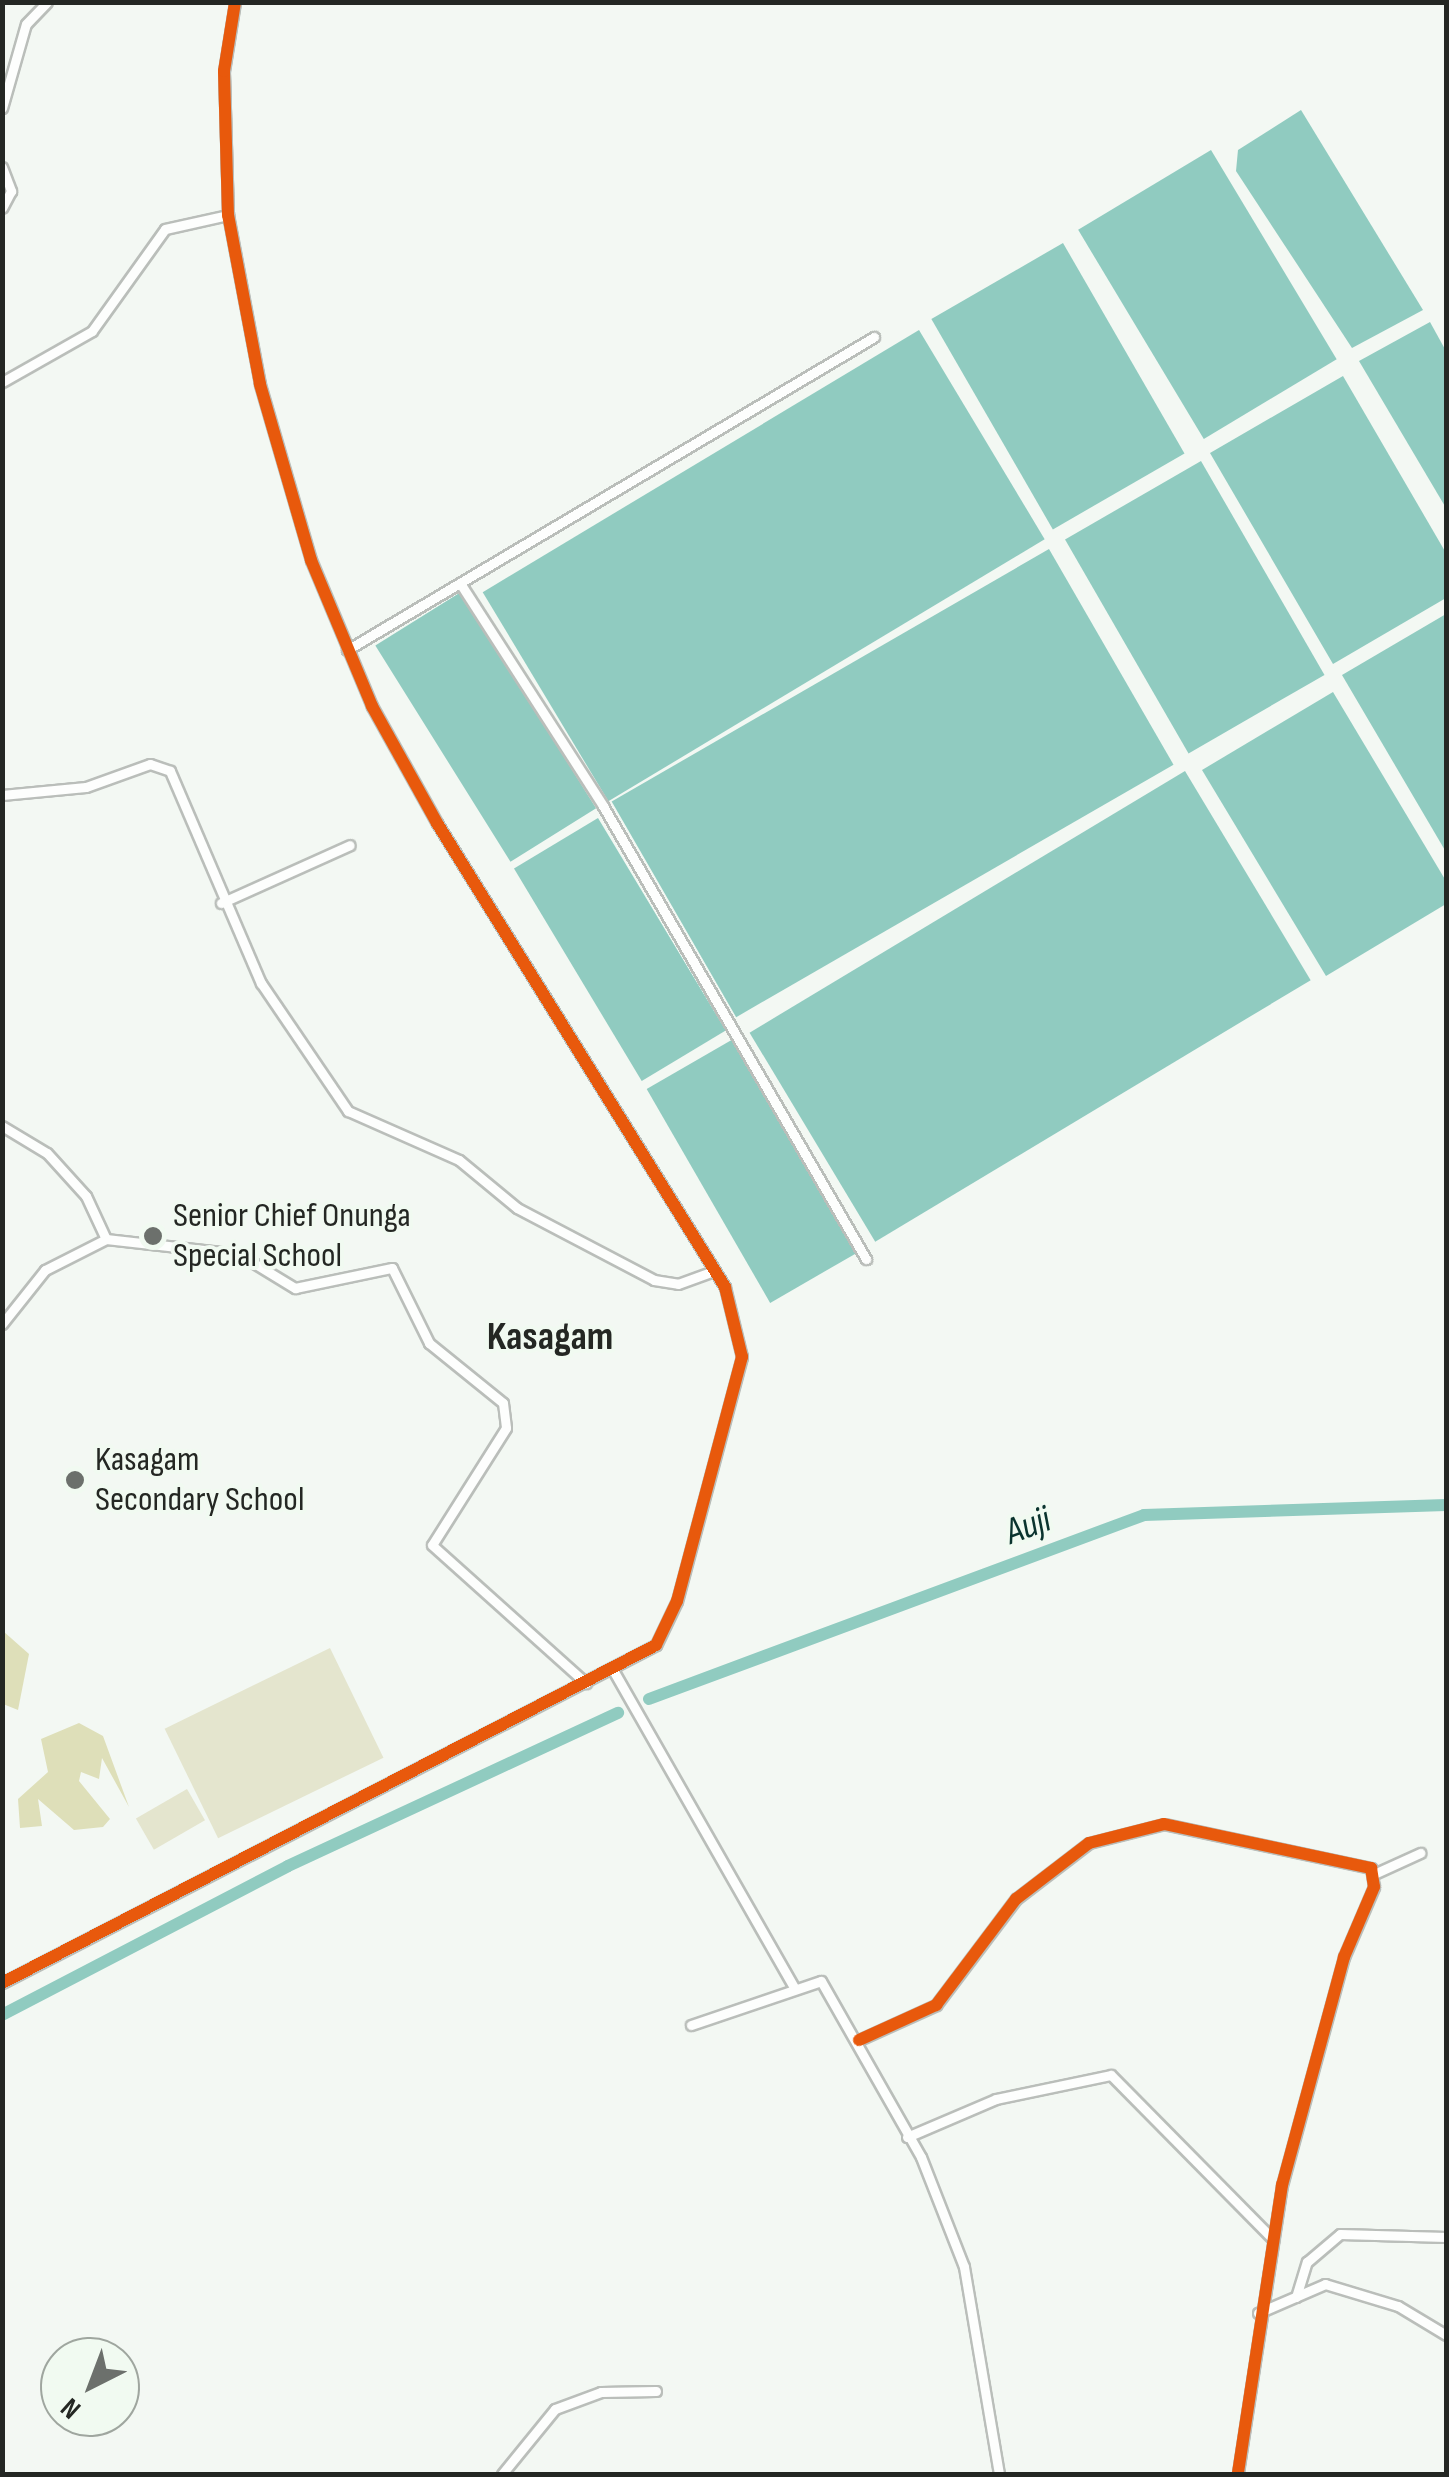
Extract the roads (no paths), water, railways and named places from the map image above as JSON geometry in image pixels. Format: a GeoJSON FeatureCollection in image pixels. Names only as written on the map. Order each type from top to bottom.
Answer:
{"type":"FeatureCollection","features":[{"type":"Feature","properties":{"kind":"street"},"geometry":{"type":"LineString","coordinates":[[2,108],[26,24],[47,2]]}},
{"type":"Feature","properties":{"kind":"street"},"geometry":{"type":"LineString","coordinates":[[2,1984],[649,1650],[668,1626],[742,1357],[714,1270],[437,823],[348,650],[269,422],[228,215],[224,71],[236,2]]}},
{"type":"Feature","properties":{"kind":"street"},"geometry":{"type":"LineString","coordinates":[[2,167],[11,191],[2,208]]}},
{"type":"Feature","properties":{"kind":"street"},"geometry":{"type":"LineString","coordinates":[[2,382],[92,332],[165,229],[228,215]]}},
{"type":"Feature","properties":{"kind":"street"},"geometry":{"type":"LineString","coordinates":[[348,650],[874,337]]}},
{"type":"Feature","properties":{"kind":"street"},"geometry":{"type":"LineString","coordinates":[[460,583],[603,806],[866,1259]]}},
{"type":"Feature","properties":{"kind":"street"},"geometry":{"type":"LineString","coordinates":[[2,795],[161,766],[176,780],[220,904],[286,1028],[348,1111],[459,1160],[517,1208],[654,1280],[678,1284],[714,1270]]}},
{"type":"Feature","properties":{"kind":"street"},"geometry":{"type":"LineString","coordinates":[[220,904],[350,845]]}},
{"type":"Feature","properties":{"kind":"street"},"geometry":{"type":"LineString","coordinates":[[2,1126],[46,1154],[86,1196],[106,1239]]}},
{"type":"Feature","properties":{"kind":"street"},"geometry":{"type":"LineString","coordinates":[[2,1324],[44,1270],[106,1239],[238,1254],[295,1288],[392,1268],[428,1342],[503,1403],[506,1428],[432,1545],[586,1683]]}},
{"type":"Feature","properties":{"kind":"street"},"geometry":{"type":"LineString","coordinates":[[613,1670],[795,1989]]}},
{"type":"Feature","properties":{"kind":"street"},"geometry":{"type":"LineString","coordinates":[[859,2040],[942,1999],[1016,1899],[1089,1843],[1164,1824],[1347,1856],[1374,1874]]}},
{"type":"Feature","properties":{"kind":"street"},"geometry":{"type":"LineString","coordinates":[[1238,2474],[1258,2313],[1291,2149],[1374,1874],[1420,1853]]}},
{"type":"Feature","properties":{"kind":"street"},"geometry":{"type":"LineString","coordinates":[[690,2024],[821,1981],[859,2040],[964,2267],[999,2474]]}},
{"type":"Feature","properties":{"kind":"street"},"geometry":{"type":"LineString","coordinates":[[907,2137],[996,2099],[1111,2076],[1273,2239]]}},
{"type":"Feature","properties":{"kind":"street"},"geometry":{"type":"LineString","coordinates":[[1296,2297],[1307,2262],[1340,2234],[1446,2237]]}},
{"type":"Feature","properties":{"kind":"street"},"geometry":{"type":"LineString","coordinates":[[1258,2313],[1296,2297],[1342,2287],[1446,2335]]}},
{"type":"Feature","properties":{"kind":"street"},"geometry":{"type":"LineString","coordinates":[[502,2474],[555,2409],[602,2392],[656,2391]]}},
{"type":"Feature","properties":{"kind":"water"},"geometry":{"type":"Polygon","coordinates":[[[1301,110],[1423,310],[1352,348],[1236,171],[1238,150],[1301,110]]]}},
{"type":"Feature","properties":{"kind":"water"},"geometry":{"type":"Polygon","coordinates":[[[1211,150],[1337,359],[1204,439],[1078,230],[1211,150]]]}},
{"type":"Feature","properties":{"kind":"water"},"geometry":{"type":"Polygon","coordinates":[[[1063,243],[1184,453],[1053,529],[931,319],[1063,243]]]}},
{"type":"Feature","properties":{"kind":"water"},"geometry":{"type":"Polygon","coordinates":[[[1430,322],[1446,351],[1446,508],[1359,361],[1430,322]]]}},
{"type":"Feature","properties":{"kind":"water"},"geometry":{"type":"Polygon","coordinates":[[[919,330],[1045,539],[608,801],[483,592],[919,330]]]}},
{"type":"Feature","properties":{"kind":"water"},"geometry":{"type":"Polygon","coordinates":[[[1343,376],[1446,553],[1446,598],[1333,664],[1210,453],[1343,376]]]}},
{"type":"Feature","properties":{"kind":"water"},"geometry":{"type":"Polygon","coordinates":[[[1201,461],[1324,675],[1189,753],[1065,540],[1201,461]]]}},
{"type":"Feature","properties":{"kind":"water"},"geometry":{"type":"Polygon","coordinates":[[[1049,549],[1174,765],[736,1017],[612,802],[1049,549]]]}},
{"type":"Feature","properties":{"kind":"water"},"geometry":{"type":"Polygon","coordinates":[[[461,592],[596,808],[510,862],[375,646],[461,592]]]}},
{"type":"Feature","properties":{"kind":"water"},"geometry":{"type":"Polygon","coordinates":[[[1446,614],[1446,852],[1342,675],[1446,614]]]}},
{"type":"Feature","properties":{"kind":"water"},"geometry":{"type":"Polygon","coordinates":[[[1333,692],[1446,881],[1446,904],[1326,976],[1202,770],[1333,692]]]}},
{"type":"Feature","properties":{"kind":"water"},"geometry":{"type":"Polygon","coordinates":[[[1185,771],[1311,980],[875,1242],[750,1033],[1185,771]]]}},
{"type":"Feature","properties":{"kind":"water"},"geometry":{"type":"Polygon","coordinates":[[[598,818],[726,1031],[642,1081],[514,868],[598,818]]]}},
{"type":"Feature","properties":{"kind":"water"},"geometry":{"type":"Polygon","coordinates":[[[735,1038],[859,1252],[770,1303],[647,1089],[735,1038]]]}},
{"type":"Feature","properties":{"kind":"waterway","name":"Auji"},"geometry":{"type":"LineString","coordinates":[[649,1699],[1144,1515],[1446,1505]]}},
{"type":"Feature","properties":{"kind":"waterway","name":"Auji"},"geometry":{"type":"LineString","coordinates":[[2,2015],[288,1866],[618,1713]]}},
{"type":"Feature","properties":{"kind":"place","name":"Senior Chief Onunga Special School"},"geometry":{"type":"Point","coordinates":[153,1236]}},
{"type":"Feature","properties":{"kind":"place","name":"Kasagam Secondary School"},"geometry":{"type":"Point","coordinates":[75,1480]}},
{"type":"Feature","properties":{"kind":"district","name":"Kasagam"},"geometry":{"type":"Point","coordinates":[550,1337]}}]}
